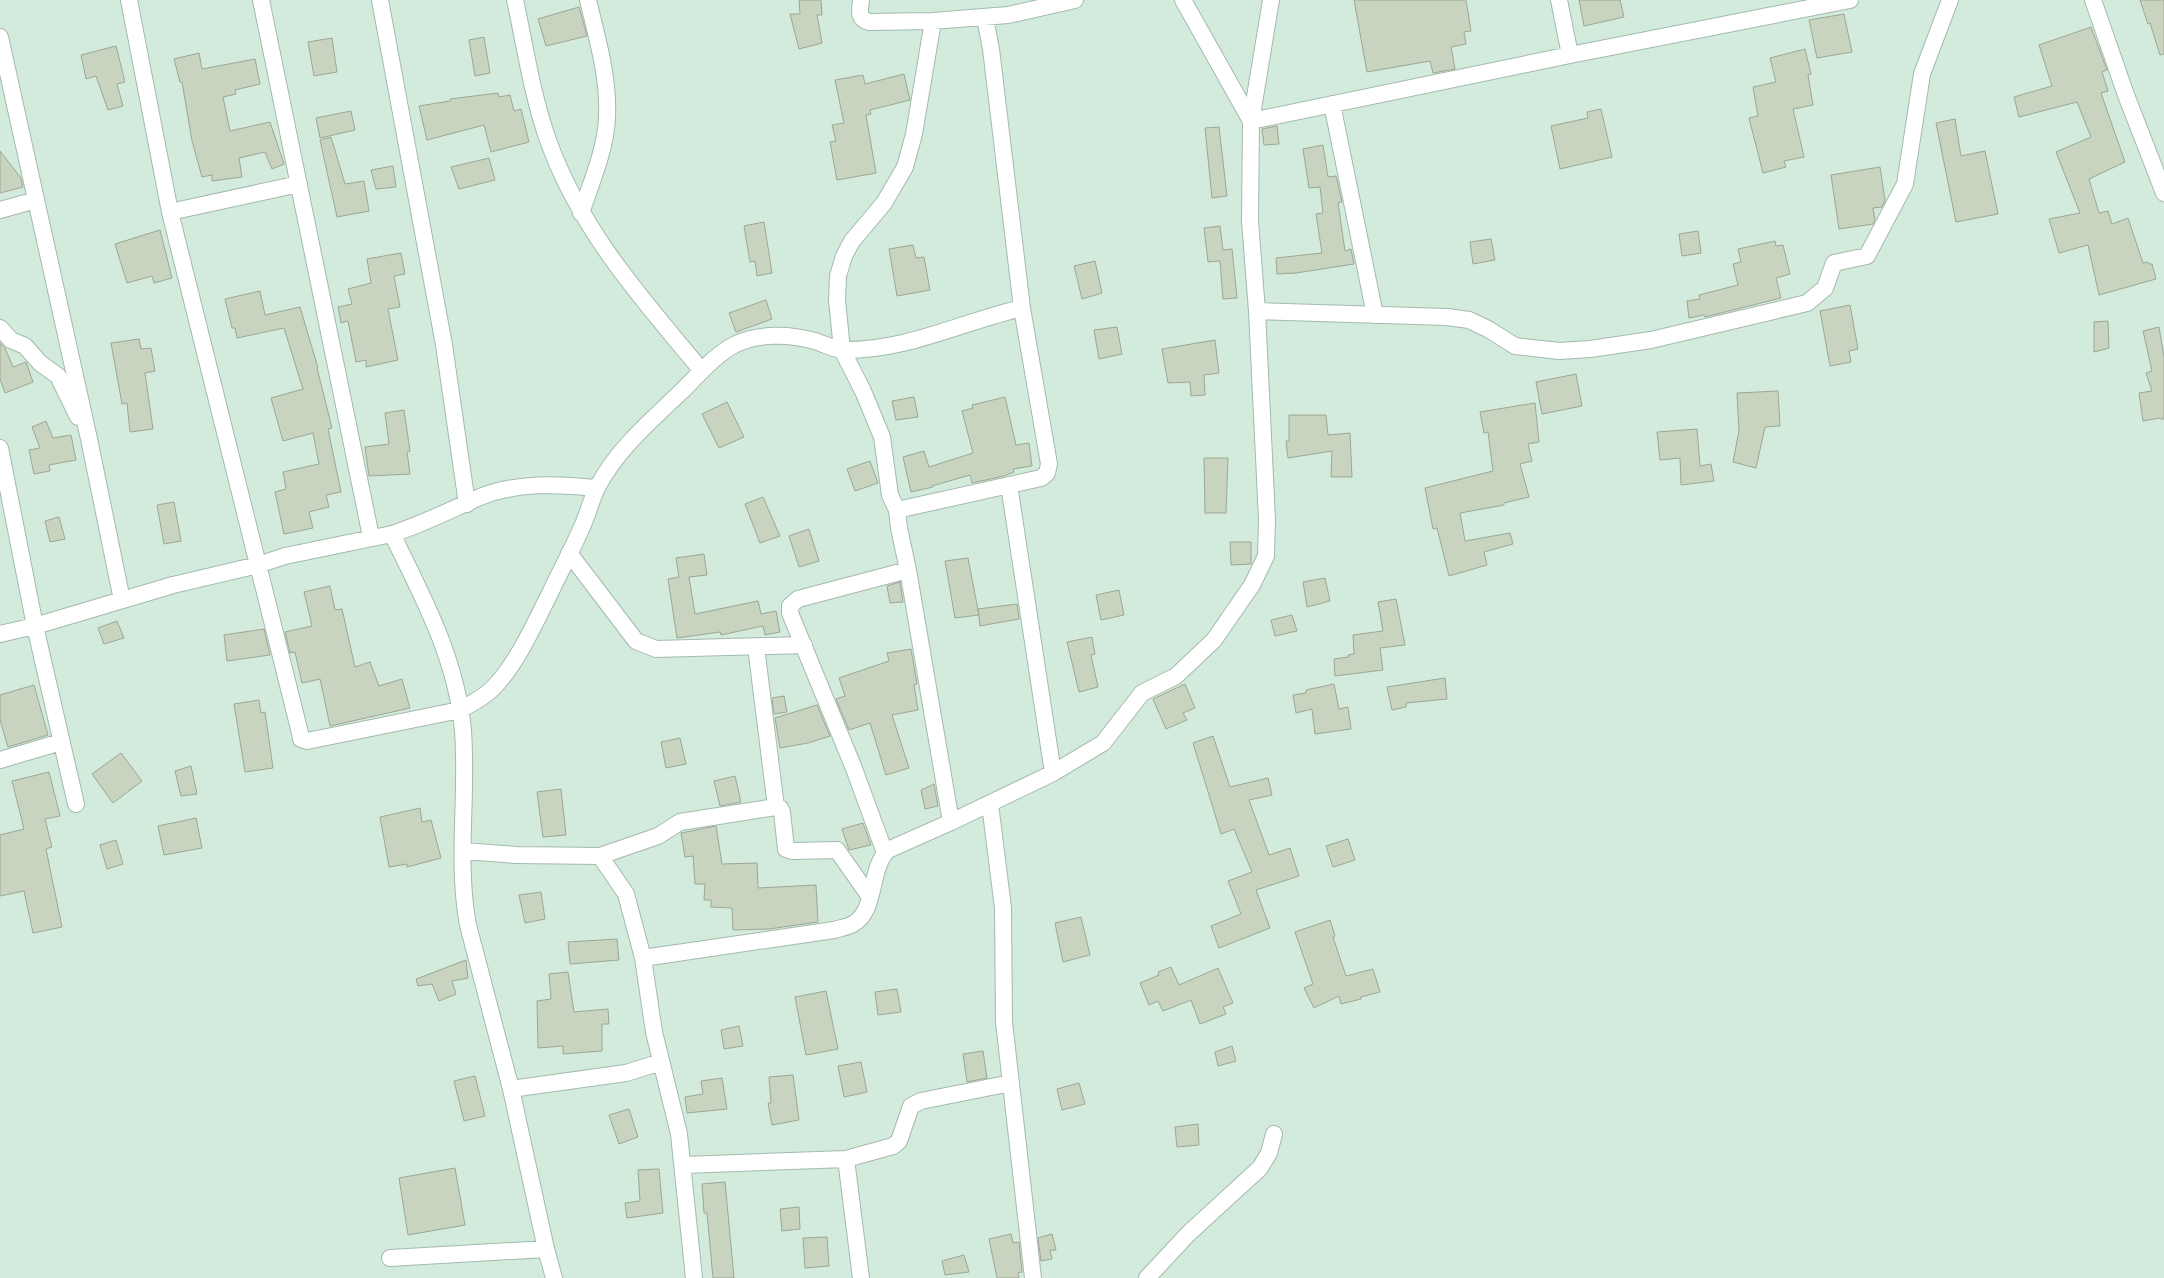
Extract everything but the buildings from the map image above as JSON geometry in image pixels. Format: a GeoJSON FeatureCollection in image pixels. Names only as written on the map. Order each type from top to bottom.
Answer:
{"type":"FeatureCollection","features":[{"type":"Feature","properties":{"kind":"street"},"geometry":{"type":"LineString","coordinates":[[129,0],[170,212],[245,521],[258,565],[301,738],[307,741],[460,710],[479,700],[493,689],[517,656],[581,530],[597,488],[606,473],[638,434],[720,354],[738,344],[756,338],[778,335],[804,338],[842,350],[902,344],[935,336],[995,314],[1022,308]]}},
{"type":"Feature","properties":{"kind":"street"},"geometry":{"type":"LineString","coordinates":[[261,0],[371,537]]}},
{"type":"Feature","properties":{"kind":"street"},"geometry":{"type":"LineString","coordinates":[[380,0],[444,345],[467,504]]}},
{"type":"Feature","properties":{"kind":"street"},"geometry":{"type":"LineString","coordinates":[[514,0],[547,138],[581,213],[624,276],[702,371]]}},
{"type":"Feature","properties":{"kind":"street"},"geometry":{"type":"LineString","coordinates":[[581,213],[602,146],[607,117],[603,65],[588,0]]}},
{"type":"Feature","properties":{"kind":"street"},"geometry":{"type":"LineString","coordinates":[[861,0],[860,15],[863,20],[869,22],[933,21],[1008,16],[1075,0]]}},
{"type":"Feature","properties":{"kind":"street"},"geometry":{"type":"LineString","coordinates":[[1183,0],[1251,121]]}},
{"type":"Feature","properties":{"kind":"street"},"geometry":{"type":"LineString","coordinates":[[643,958],[834,930],[854,924],[864,913],[881,856],[1053,773],[1103,743],[1142,692],[1176,676],[1214,640],[1252,585],[1266,556],[1267,520],[1258,311],[1250,221],[1251,121],[1271,0]]}},
{"type":"Feature","properties":{"kind":"street"},"geometry":{"type":"LineString","coordinates":[[1559,0],[1570,55]]}},
{"type":"Feature","properties":{"kind":"street"},"geometry":{"type":"LineString","coordinates":[[1251,121],[1847,0]]}},
{"type":"Feature","properties":{"kind":"street"},"geometry":{"type":"LineString","coordinates":[[1258,311],[1447,317],[1469,320],[1488,329],[1515,346],[1559,351],[1590,349],[1651,340],[1807,303],[1824,288],[1834,263],[1867,256],[1905,184],[1922,74],[1950,0]]}},
{"type":"Feature","properties":{"kind":"street"},"geometry":{"type":"LineString","coordinates":[[2093,0],[2126,94],[2160,169],[2164,193]]}},
{"type":"Feature","properties":{"kind":"street"},"geometry":{"type":"LineString","coordinates":[[897,510],[1041,478],[1047,473],[1049,464],[1022,308],[992,49],[985,18]]}},
{"type":"Feature","properties":{"kind":"street"},"geometry":{"type":"LineString","coordinates":[[933,21],[914,134],[905,166],[884,203],[852,241],[844,256],[838,276],[837,300],[842,350],[863,391],[882,437],[890,495],[897,510],[951,822]]}},
{"type":"Feature","properties":{"kind":"street"},"geometry":{"type":"LineString","coordinates":[[0,37],[89,439],[122,600]]}},
{"type":"Feature","properties":{"kind":"street"},"geometry":{"type":"LineString","coordinates":[[1332,104],[1375,316]]}},
{"type":"Feature","properties":{"kind":"street"},"geometry":{"type":"LineString","coordinates":[[170,212],[299,184]]}},
{"type":"Feature","properties":{"kind":"street"},"geometry":{"type":"LineString","coordinates":[[0,210],[36,200]]}},
{"type":"Feature","properties":{"kind":"street"},"geometry":{"type":"LineString","coordinates":[[0,328],[11,340],[25,346],[40,363],[58,376],[89,439]]}},
{"type":"Feature","properties":{"kind":"street"},"geometry":{"type":"LineString","coordinates":[[0,448],[35,626],[76,804]]}},
{"type":"Feature","properties":{"kind":"street"},"geometry":{"type":"LineString","coordinates":[[0,634],[35,626],[172,585],[258,565],[285,556],[392,534],[423,524],[480,497],[524,486],[560,484],[597,488]]}},
{"type":"Feature","properties":{"kind":"street"},"geometry":{"type":"LineString","coordinates":[[1009,485],[1053,773]]}},
{"type":"Feature","properties":{"kind":"street"},"geometry":{"type":"LineString","coordinates":[[392,534],[423,596],[453,676],[460,710],[465,777],[463,900],[511,1089],[554,1278]]}},
{"type":"Feature","properties":{"kind":"street"},"geometry":{"type":"LineString","coordinates":[[569,553],[636,641],[644,645],[656,649],[804,645]]}},
{"type":"Feature","properties":{"kind":"street"},"geometry":{"type":"LineString","coordinates":[[885,853],[853,766],[790,613],[790,606],[798,599],[908,570]]}},
{"type":"Feature","properties":{"kind":"street"},"geometry":{"type":"LineString","coordinates":[[756,647],[776,807]]}},
{"type":"Feature","properties":{"kind":"street"},"geometry":{"type":"LineString","coordinates":[[0,760],[61,742]]}},
{"type":"Feature","properties":{"kind":"street"},"geometry":{"type":"LineString","coordinates":[[990,804],[1003,908],[1002,994],[1033,1278]]}},
{"type":"Feature","properties":{"kind":"street"},"geometry":{"type":"LineString","coordinates":[[464,851],[516,855],[600,856],[658,836],[680,822],[776,807],[780,808],[782,812],[786,849],[792,852],[837,850],[870,897]]}},
{"type":"Feature","properties":{"kind":"street"},"geometry":{"type":"LineString","coordinates":[[600,856],[626,894],[643,958],[654,1032],[679,1134],[684,1165],[694,1278]]}},
{"type":"Feature","properties":{"kind":"street"},"geometry":{"type":"LineString","coordinates":[[511,1089],[626,1073],[661,1062]]}},
{"type":"Feature","properties":{"kind":"street"},"geometry":{"type":"LineString","coordinates":[[684,1165],[846,1158],[892,1146],[899,1141],[911,1106],[921,1101],[1011,1083]]}},
{"type":"Feature","properties":{"kind":"street"},"geometry":{"type":"LineString","coordinates":[[1147,1278],[1189,1233],[1260,1168],[1269,1153],[1274,1134]]}},
{"type":"Feature","properties":{"kind":"street"},"geometry":{"type":"LineString","coordinates":[[846,1158],[861,1278]]}},
{"type":"Feature","properties":{"kind":"street"},"geometry":{"type":"LineString","coordinates":[[390,1258],[546,1249]]}}]}
